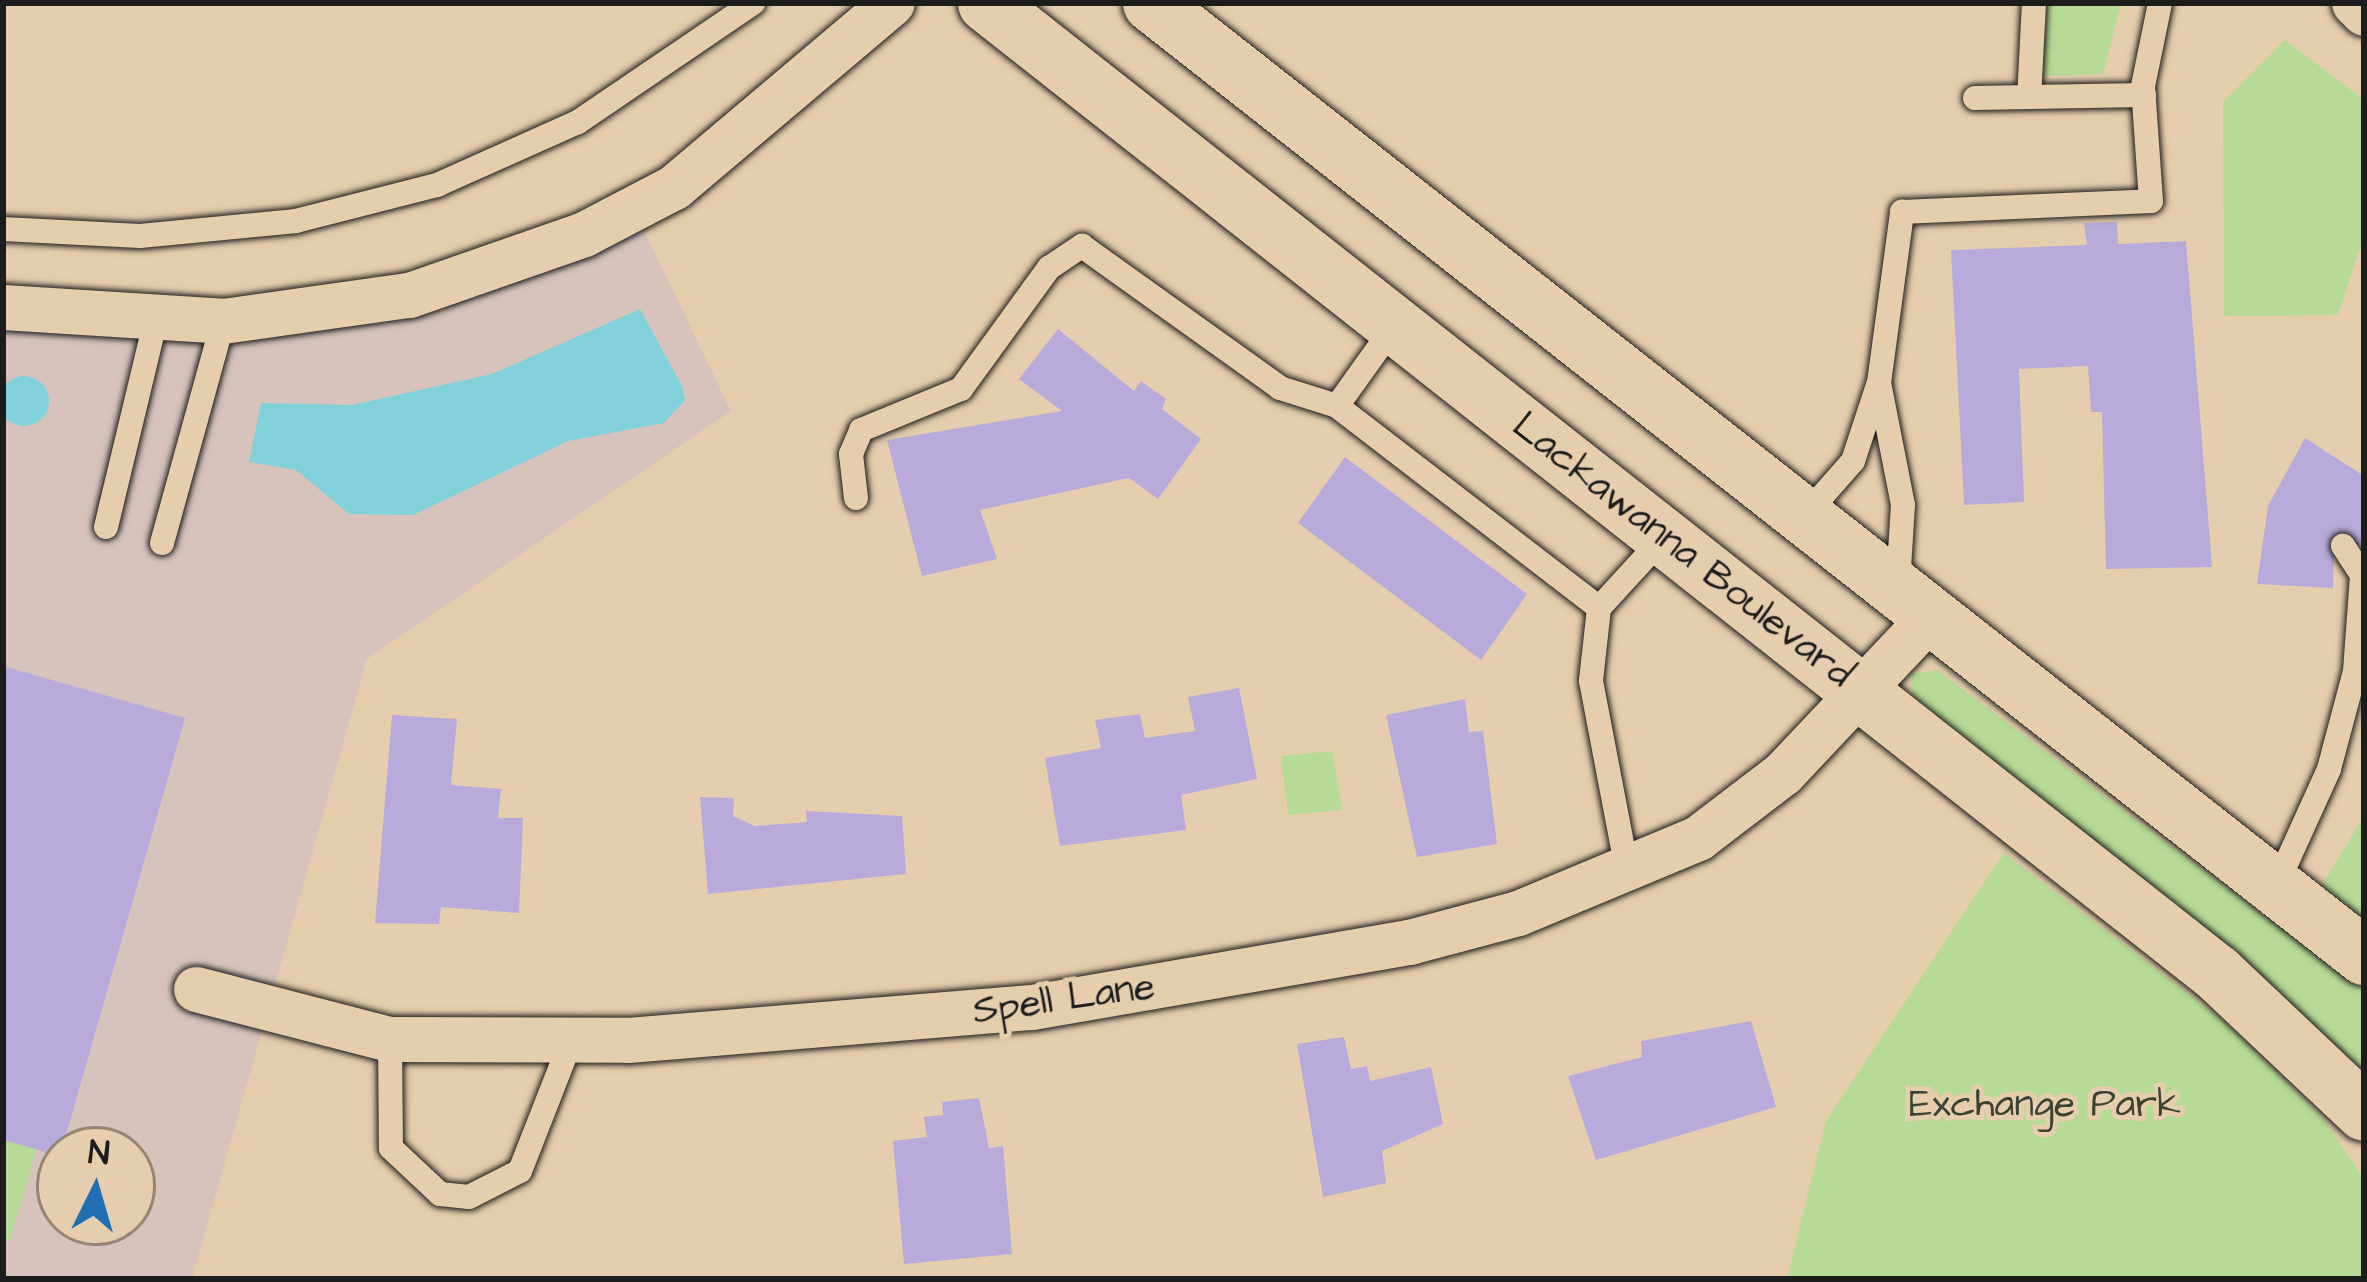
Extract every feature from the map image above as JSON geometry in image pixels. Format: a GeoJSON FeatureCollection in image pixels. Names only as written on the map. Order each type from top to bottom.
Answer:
{"type":"FeatureCollection","features":[{"type":"Feature","properties":{"kind":"street"},"geometry":{"type":"LineString","coordinates":[[3,308],[155,323],[223,321],[409,295],[584,234],[674,187],[892,3]]}},
{"type":"Feature","properties":{"kind":"street","name":"Lackawanna Boulevard"},"geometry":{"type":"LineString","coordinates":[[986,3],[2217,973],[2364,1112]]}},
{"type":"Feature","properties":{"kind":"street"},"geometry":{"type":"LineString","coordinates":[[1151,3],[1912,610],[2364,956]]}},
{"type":"Feature","properties":{"kind":"street"},"geometry":{"type":"LineString","coordinates":[[2354,3],[2364,13]]}},
{"type":"Feature","properties":{"kind":"street","name":"Spell Lane"},"geometry":{"type":"LineString","coordinates":[[196,989],[389,1039],[571,1041],[1033,1007],[1408,942],[1628,869],[1750,803],[1859,691],[1912,610]]}},
{"type":"Feature","properties":{"kind":"lane"},"geometry":{"type":"LineString","coordinates":[[3,229],[140,236],[296,221],[437,184],[578,122],[753,3]]}},
{"type":"Feature","properties":{"kind":"lane"},"geometry":{"type":"LineString","coordinates":[[2029,97],[2034,3]]}},
{"type":"Feature","properties":{"kind":"lane"},"geometry":{"type":"LineString","coordinates":[[1800,521],[1853,461],[1879,382],[1902,212],[2151,201],[2144,95],[2160,3]]}},
{"type":"Feature","properties":{"kind":"lane"},"geometry":{"type":"LineString","coordinates":[[1975,98],[2144,95]]}},
{"type":"Feature","properties":{"kind":"lane"},"geometry":{"type":"LineString","coordinates":[[856,498],[850,454],[861,430],[962,389],[1049,268],[1082,246],[1280,388],[1336,406],[1599,608]]}},
{"type":"Feature","properties":{"kind":"lane"},"geometry":{"type":"LineString","coordinates":[[162,543],[223,321]]}},
{"type":"Feature","properties":{"kind":"lane"},"geometry":{"type":"LineString","coordinates":[[106,527],[155,323]]}},
{"type":"Feature","properties":{"kind":"lane"},"geometry":{"type":"LineString","coordinates":[[1336,406],[1395,325]]}},
{"type":"Feature","properties":{"kind":"lane"},"geometry":{"type":"LineString","coordinates":[[1879,382],[1904,506],[1912,610]]}},
{"type":"Feature","properties":{"kind":"lane"},"geometry":{"type":"LineString","coordinates":[[1628,869],[1591,681],[1599,608],[1664,537]]}},
{"type":"Feature","properties":{"kind":"lane"},"geometry":{"type":"LineString","coordinates":[[2274,888],[2329,770],[2355,671],[2362,575],[2343,546]]}},
{"type":"Feature","properties":{"kind":"lane"},"geometry":{"type":"LineString","coordinates":[[389,1039],[391,1148],[440,1194],[469,1197],[520,1171],[571,1041]]}},
{"type":"Feature","properties":{"kind":"shaded area"},"geometry":{"type":"Polygon","coordinates":[[[640,222],[731,411],[367,659],[192,1279],[3,1279],[3,327],[151,341],[268,331],[640,222]]]}},
{"type":"Feature","properties":{"kind":"green space"},"geometry":{"type":"Polygon","coordinates":[[[2043,3],[2121,3],[2103,74],[2041,76],[2043,3]]]}},
{"type":"Feature","properties":{"kind":"green space"},"geometry":{"type":"Polygon","coordinates":[[[2285,40],[2364,100],[2364,235],[2338,315],[2224,316],[2223,102],[2285,40]]]}},
{"type":"Feature","properties":{"kind":"green space"},"geometry":{"type":"Polygon","coordinates":[[[1937,670],[2364,991],[2364,1070],[1912,703],[1912,674],[1937,670]]]}},
{"type":"Feature","properties":{"kind":"green space"},"geometry":{"type":"Polygon","coordinates":[[[1332,751],[1342,810],[1288,815],[1281,756],[1332,751]]]}},
{"type":"Feature","properties":{"kind":"green space"},"geometry":{"type":"Polygon","coordinates":[[[2364,816],[2364,956],[2306,912],[2364,816]]]}},
{"type":"Feature","properties":{"kind":"green space","name":"Exchange Park"},"geometry":{"type":"Polygon","coordinates":[[[2004,853],[2223,1020],[2323,1118],[2364,1179],[2364,1279],[1787,1279],[1826,1121],[2004,853]]]}},
{"type":"Feature","properties":{"kind":"green space"},"geometry":{"type":"Polygon","coordinates":[[[3,1140],[36,1149],[10,1241],[3,1239],[3,1140]]]}},
{"type":"Feature","properties":{"kind":"water"},"geometry":{"type":"Polygon","coordinates":[[[640,309],[685,400],[664,423],[568,441],[413,515],[349,514],[296,470],[249,462],[261,403],[352,405],[492,374],[640,309]]]}},
{"type":"Feature","properties":{"kind":"water"},"geometry":{"type":"Polygon","coordinates":[[[24,376],[42,383],[49,401],[42,419],[24,426],[6,419],[-1,401],[6,383],[24,376]]]}},
{"type":"Feature","properties":{"kind":"building"},"geometry":{"type":"Polygon","coordinates":[[[2117,222],[2118,244],[2186,241],[2212,567],[2106,569],[2102,412],[2091,412],[2088,366],[2019,369],[2024,502],[1964,505],[1951,250],[2087,245],[2084,223],[2117,222]]]}},
{"type":"Feature","properties":{"kind":"building"},"geometry":{"type":"Polygon","coordinates":[[[1058,329],[1134,391],[1141,381],[1166,399],[1162,409],[1201,439],[1158,499],[1129,478],[980,510],[997,559],[922,576],[887,440],[1062,411],[1019,379],[1058,329]]]}},
{"type":"Feature","properties":{"kind":"building"},"geometry":{"type":"Polygon","coordinates":[[[2305,438],[2364,476],[2364,548],[2349,540],[2334,553],[2333,588],[2257,584],[2268,506],[2305,438]]]}},
{"type":"Feature","properties":{"kind":"building"},"geometry":{"type":"Polygon","coordinates":[[[1345,457],[1527,594],[1481,660],[1298,523],[1345,457]]]}},
{"type":"Feature","properties":{"kind":"building"},"geometry":{"type":"Polygon","coordinates":[[[3,666],[185,718],[69,1126],[36,1126],[36,1149],[3,1140],[3,666]]]}},
{"type":"Feature","properties":{"kind":"building"},"geometry":{"type":"Polygon","coordinates":[[[1239,688],[1257,779],[1181,795],[1186,830],[1060,846],[1045,758],[1101,748],[1095,720],[1140,714],[1145,738],[1195,731],[1188,697],[1239,688]]]}},
{"type":"Feature","properties":{"kind":"building"},"geometry":{"type":"Polygon","coordinates":[[[1465,699],[1469,732],[1483,731],[1497,844],[1417,857],[1386,715],[1465,699]]]}},
{"type":"Feature","properties":{"kind":"building"},"geometry":{"type":"Polygon","coordinates":[[[392,715],[457,719],[451,785],[501,789],[498,818],[523,818],[519,913],[441,907],[439,924],[375,923],[392,715]]]}},
{"type":"Feature","properties":{"kind":"building"},"geometry":{"type":"Polygon","coordinates":[[[700,797],[734,798],[733,816],[755,826],[807,822],[806,811],[902,816],[906,874],[708,894],[700,797]]]}},
{"type":"Feature","properties":{"kind":"building"},"geometry":{"type":"Polygon","coordinates":[[[1751,1021],[1776,1107],[1596,1160],[1568,1076],[1642,1057],[1641,1041],[1751,1021]]]}},
{"type":"Feature","properties":{"kind":"building"},"geometry":{"type":"Polygon","coordinates":[[[1344,1037],[1351,1069],[1367,1066],[1370,1081],[1431,1067],[1443,1124],[1382,1151],[1386,1183],[1323,1197],[1297,1044],[1344,1037]]]}},
{"type":"Feature","properties":{"kind":"building"},"geometry":{"type":"Polygon","coordinates":[[[979,1098],[989,1148],[1003,1146],[1012,1254],[904,1264],[893,1141],[927,1137],[924,1117],[943,1115],[942,1102],[979,1098]]]}}]}
